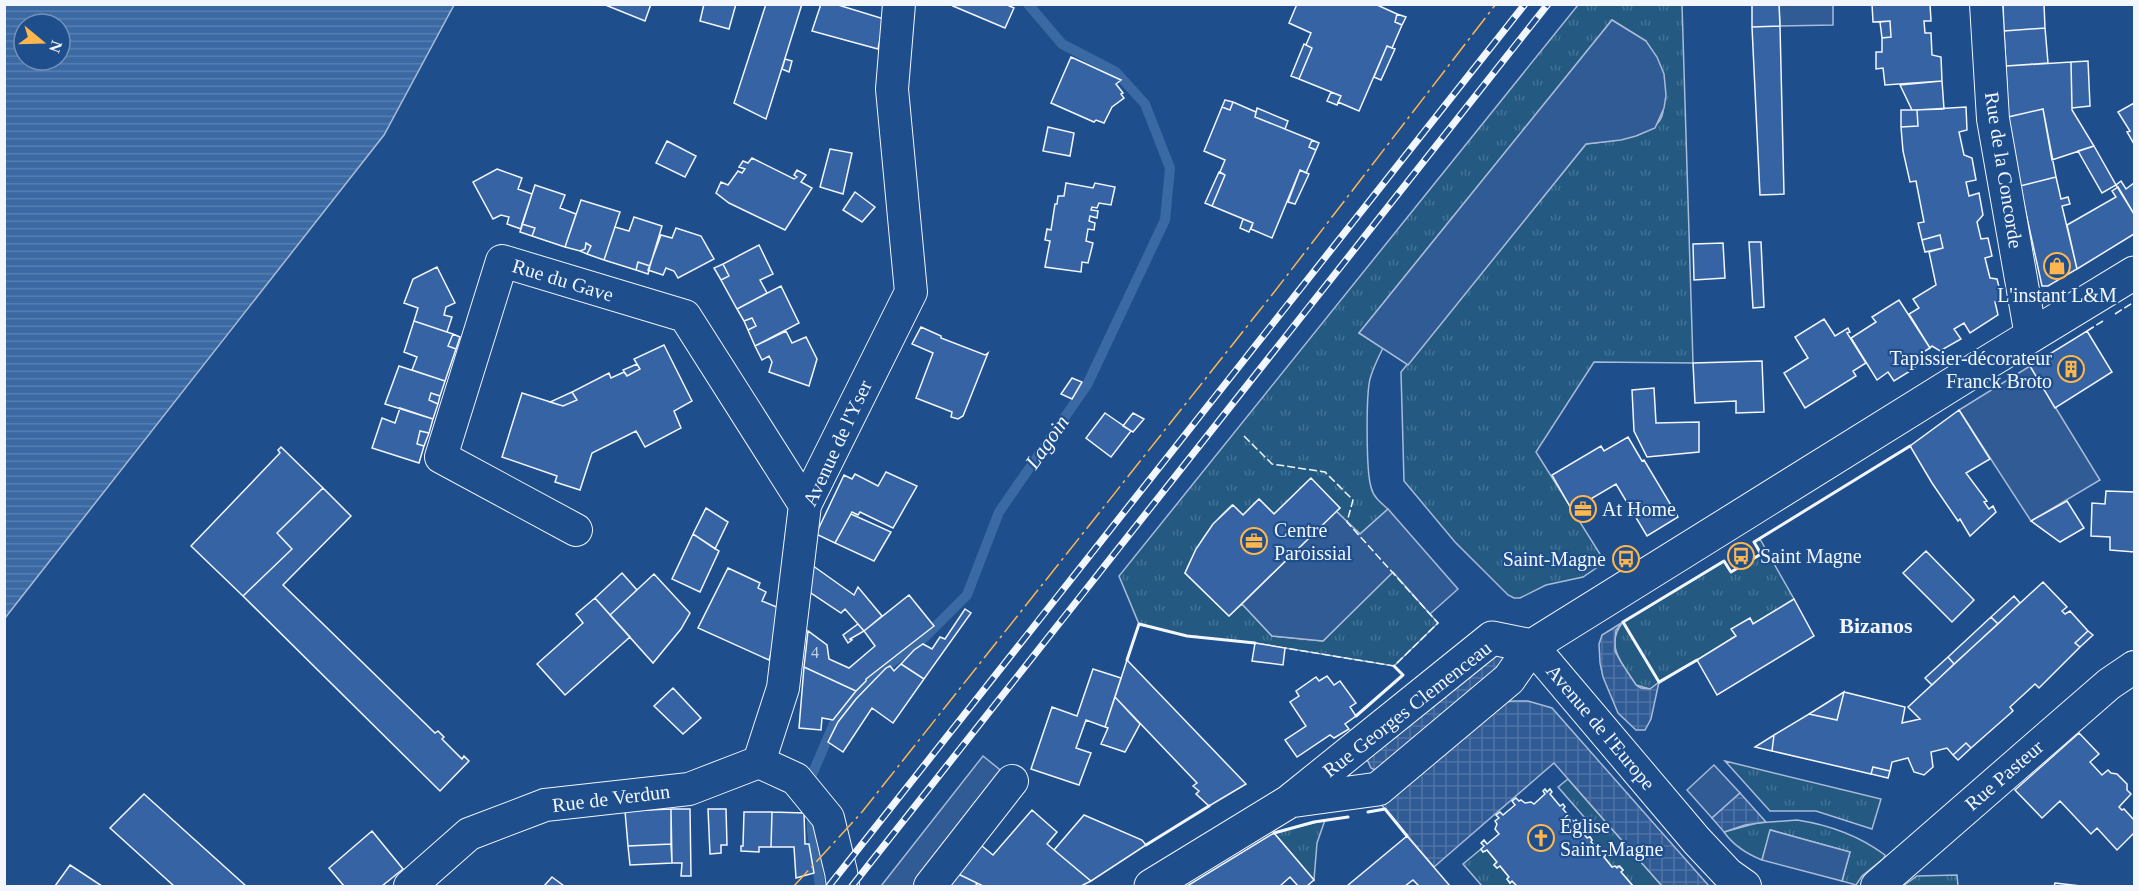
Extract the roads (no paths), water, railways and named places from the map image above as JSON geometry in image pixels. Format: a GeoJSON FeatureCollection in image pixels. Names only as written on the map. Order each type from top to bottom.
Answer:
{"type":"FeatureCollection","features":[{"type":"Feature","properties":{"kind":"main road"},"geometry":{"type":"LineString","coordinates":[[1151,886],[1290,801],[1378,789],[1509,679],[1532,646],[2134,273]]}},
{"type":"Feature","properties":{"kind":"main road","name":"Rue Georges Clemenceau"},"geometry":{"type":"LineString","coordinates":[[1290,801],[1492,638],[1532,646]]}},
{"type":"Feature","properties":{"kind":"street","name":"Avenue de l'Yser"},"geometry":{"type":"LineString","coordinates":[[759,762],[783,688],[805,505],[910,292],[892,89],[899,4]]}},
{"type":"Feature","properties":{"kind":"street","name":"Rue de la Concorde"},"geometry":{"type":"LineString","coordinates":[[1986,4],[1993,119],[2031,336]]}},
{"type":"Feature","properties":{"kind":"street","name":"Rue du Gave"},"geometry":{"type":"LineString","coordinates":[[576,530],[441,457],[502,261],[685,316],[805,505]]}},
{"type":"Feature","properties":{"kind":"street","name":"Avenue de l'Europe"},"geometry":{"type":"LineString","coordinates":[[1532,646],[1697,841],[1728,874],[1745,886]]}},
{"type":"Feature","properties":{"kind":"street","name":"Rue Pasteur"},"geometry":{"type":"LineString","coordinates":[[1877,886],[2109,684],[2134,667]]}},
{"type":"Feature","properties":{"kind":"street"},"geometry":{"type":"LineString","coordinates":[[759,762],[796,779],[828,819],[843,886]]}},
{"type":"Feature","properties":{"kind":"street","name":"Rue de Verdun"},"geometry":{"type":"LineString","coordinates":[[410,886],[470,834],[545,805],[689,789],[759,762]]}},
{"type":"Feature","properties":{"kind":"street"},"geometry":{"type":"LineString","coordinates":[[930,886],[1012,781]]}},
{"type":"Feature","properties":{"kind":"waterway","name":"Lagoin"},"geometry":{"type":"LineString","coordinates":[[811,787],[811,777],[836,719],[871,678],[924,638],[967,595],[999,512],[1087,385],[1165,220],[1170,168],[1145,104],[1116,72],[1062,44],[1028,4]]}},
{"type":"Feature","properties":{"kind":"waterway","name":"Lagoin"},"geometry":{"type":"LineString","coordinates":[[812,811],[812,831],[820,886]]}},
{"type":"Feature","properties":{"kind":"railway"},"geometry":{"type":"LineString","coordinates":[[829,886],[1525,4]]}},
{"type":"Feature","properties":{"kind":"railway"},"geometry":{"type":"LineString","coordinates":[[852,886],[1548,4]]}},
{"type":"Feature","properties":{"kind":"place","name":"L'instant L&M"},"geometry":{"type":"Point","coordinates":[2057,266]}},
{"type":"Feature","properties":{"kind":"place","name":"Tapissier-décorateur Franck Broto"},"geometry":{"type":"Point","coordinates":[2071,369]}},
{"type":"Feature","properties":{"kind":"place","name":"At Home"},"geometry":{"type":"Point","coordinates":[1583,509]}},
{"type":"Feature","properties":{"kind":"place","name":"Centre Paroissial"},"geometry":{"type":"Point","coordinates":[1254,541]}},
{"type":"Feature","properties":{"kind":"place","name":"Saint Magne"},"geometry":{"type":"Point","coordinates":[1741,556]}},
{"type":"Feature","properties":{"kind":"place","name":"Saint-Magne"},"geometry":{"type":"Point","coordinates":[1626,559]}},
{"type":"Feature","properties":{"kind":"place","name":"Église Saint-Magne"},"geometry":{"type":"Point","coordinates":[1541,838]}},
{"type":"Feature","properties":{"kind":"district","name":"Bizanos"},"geometry":{"type":"Point","coordinates":[1876,625]}}]}
